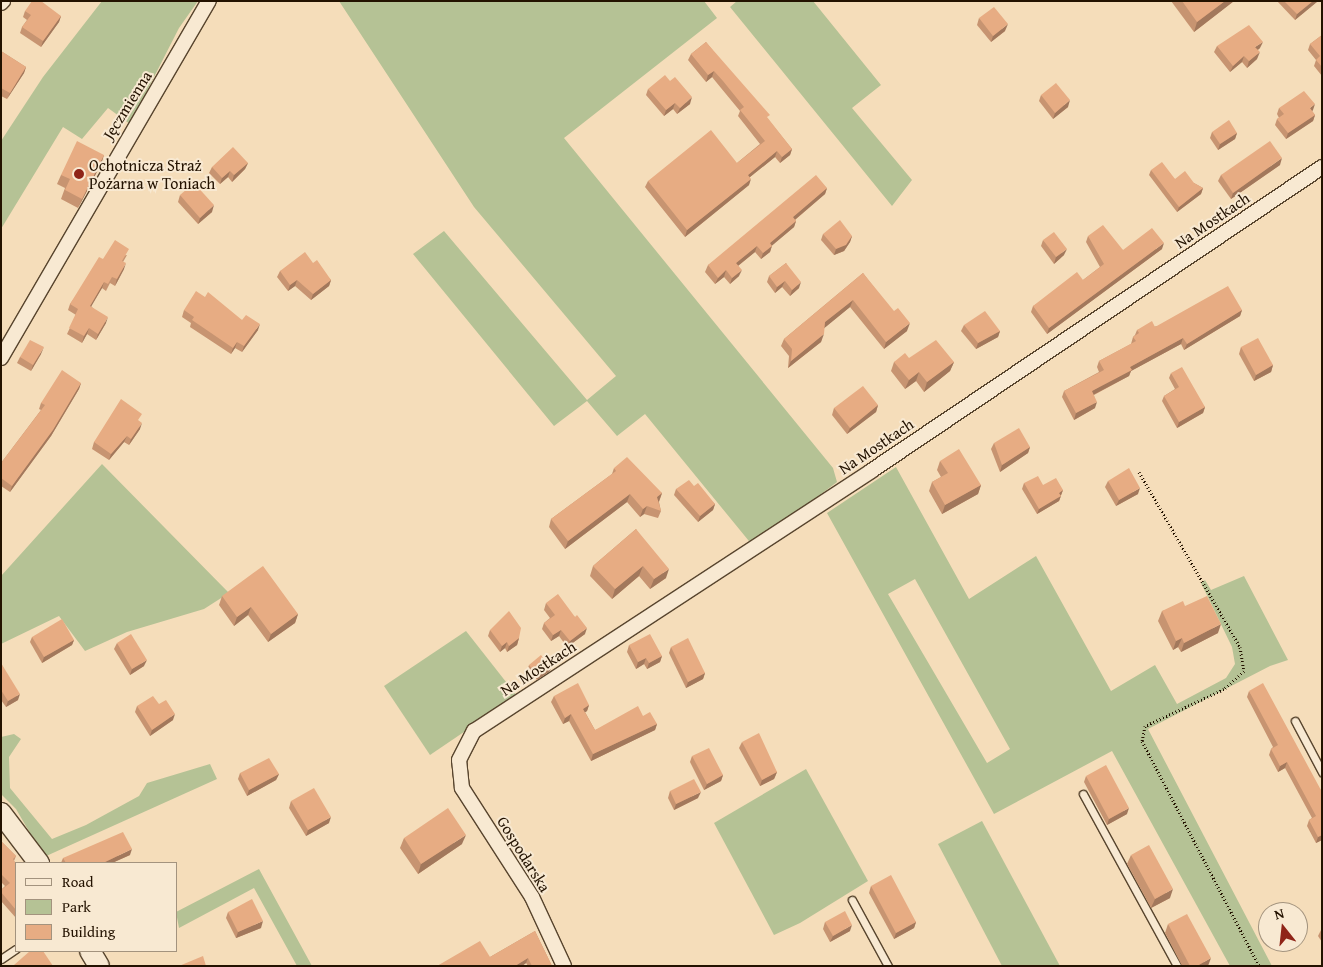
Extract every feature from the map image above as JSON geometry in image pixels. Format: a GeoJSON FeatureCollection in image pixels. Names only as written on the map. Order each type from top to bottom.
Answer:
{"type":"FeatureCollection","features":[{"type":"Feature","properties":{"kind":"street","name":"Jęczmienna"},"geometry":{"type":"LineString","coordinates":[[1,358],[208,1]]}},
{"type":"Feature","properties":{"kind":"street","name":"Na Mostkach"},"geometry":{"type":"LineString","coordinates":[[459,760],[474,731],[879,466],[1322,167]]}},
{"type":"Feature","properties":{"kind":"street","name":"Gospodarska"},"geometry":{"type":"LineString","coordinates":[[459,760],[462,788],[532,897],[564,966]]}},
{"type":"Feature","properties":{"kind":"street"},"geometry":{"type":"LineString","coordinates":[[1,813],[38,862]]}},
{"type":"Feature","properties":{"kind":"street"},"geometry":{"type":"LineString","coordinates":[[91,952],[99,966]]}},
{"type":"Feature","properties":{"kind":"lane"},"geometry":{"type":"LineString","coordinates":[[1295,721],[1322,772]]}},
{"type":"Feature","properties":{"kind":"lane"},"geometry":{"type":"LineString","coordinates":[[1083,794],[1177,966]]}},
{"type":"Feature","properties":{"kind":"lane"},"geometry":{"type":"LineString","coordinates":[[852,900],[888,966]]}},
{"type":"Feature","properties":{"kind":"lane"},"geometry":{"type":"LineString","coordinates":[[1,959],[15,950]]}},
{"type":"Feature","properties":{"kind":"path"},"geometry":{"type":"LineString","coordinates":[[1139,472],[1240,647],[1244,671],[1224,690],[1145,726],[1142,742],[1259,966]]}},
{"type":"Feature","properties":{"kind":"green space"},"geometry":{"type":"Polygon","coordinates":[[[102,1],[198,1],[179,28],[130,124],[108,108],[82,139],[63,127],[1,229],[1,141],[43,77],[102,1]]]}},
{"type":"Feature","properties":{"kind":"green space"},"geometry":{"type":"Polygon","coordinates":[[[339,1],[704,1],[717,18],[564,138],[833,468],[837,482],[753,546],[645,414],[617,436],[587,401],[554,426],[413,254],[444,231],[587,400],[616,376],[474,207],[339,1]]]}},
{"type":"Feature","properties":{"kind":"green space"},"geometry":{"type":"Polygon","coordinates":[[[737,1],[813,1],[881,85],[852,108],[912,180],[892,206],[730,7],[737,1]]]}},
{"type":"Feature","properties":{"kind":"green space"},"geometry":{"type":"Polygon","coordinates":[[[102,464],[229,593],[204,609],[127,632],[85,651],[59,616],[1,644],[1,576],[102,464]]]}},
{"type":"Feature","properties":{"kind":"green space"},"geometry":{"type":"Polygon","coordinates":[[[896,467],[969,599],[1036,556],[1111,691],[1155,665],[1177,704],[1226,678],[1235,664],[1232,647],[1201,583],[1205,580],[1211,590],[1244,576],[1288,660],[1270,666],[1148,729],[1258,939],[1258,952],[1265,952],[1272,966],[1230,966],[1112,751],[994,814],[827,513],[896,467]],[[915,579],[888,594],[987,763],[1010,749],[915,579]]]}},
{"type":"Feature","properties":{"kind":"green space"},"geometry":{"type":"Polygon","coordinates":[[[466,631],[517,696],[430,755],[384,686],[466,631]]]}},
{"type":"Feature","properties":{"kind":"green space"},"geometry":{"type":"Polygon","coordinates":[[[14,734],[21,739],[9,757],[10,788],[52,839],[86,825],[139,796],[147,783],[210,764],[217,779],[44,857],[16,809],[1,794],[1,737],[14,734]]]}},
{"type":"Feature","properties":{"kind":"green space"},"geometry":{"type":"Polygon","coordinates":[[[806,769],[868,881],[800,923],[774,935],[714,823],[806,769]]]}},
{"type":"Feature","properties":{"kind":"green space"},"geometry":{"type":"Polygon","coordinates":[[[982,821],[1060,966],[1002,966],[938,844],[982,821]]]}},
{"type":"Feature","properties":{"kind":"green space"},"geometry":{"type":"Polygon","coordinates":[[[259,869],[312,966],[297,966],[254,888],[179,928],[178,911],[259,869]]]}},
{"type":"Feature","properties":{"kind":"building"},"geometry":{"type":"Polygon","coordinates":[[[32,1],[41,1],[61,16],[43,41],[22,27],[31,15],[25,11],[32,1]]]}},
{"type":"Feature","properties":{"kind":"building"},"geometry":{"type":"Polygon","coordinates":[[[1182,1],[1225,1],[1197,22],[1182,1]]]}},
{"type":"Feature","properties":{"kind":"building"},"geometry":{"type":"Polygon","coordinates":[[[1284,1],[1313,1],[1297,14],[1284,1]]]}},
{"type":"Feature","properties":{"kind":"building"},"geometry":{"type":"Polygon","coordinates":[[[994,7],[1008,24],[993,36],[979,18],[994,7]]]}},
{"type":"Feature","properties":{"kind":"building"},"geometry":{"type":"Polygon","coordinates":[[[1249,25],[1263,42],[1255,47],[1260,52],[1249,61],[1244,56],[1233,66],[1217,46],[1249,25]]]}},
{"type":"Feature","properties":{"kind":"building"},"geometry":{"type":"Polygon","coordinates":[[[1322,35],[1322,67],[1316,60],[1320,56],[1310,44],[1322,35]]]}},
{"type":"Feature","properties":{"kind":"building"},"geometry":{"type":"Polygon","coordinates":[[[706,42],[770,115],[767,117],[792,149],[782,157],[777,151],[748,175],[751,179],[687,230],[648,181],[711,130],[737,163],[765,141],[740,110],[744,107],[723,81],[714,71],[708,75],[691,54],[706,42]]]}},
{"type":"Feature","properties":{"kind":"building"},"geometry":{"type":"Polygon","coordinates":[[[1,51],[26,67],[10,93],[1,88],[1,51]]]}},
{"type":"Feature","properties":{"kind":"building"},"geometry":{"type":"Polygon","coordinates":[[[665,75],[670,81],[675,77],[692,97],[680,108],[675,103],[666,110],[648,89],[665,75]]]}},
{"type":"Feature","properties":{"kind":"building"},"geometry":{"type":"Polygon","coordinates":[[[1056,83],[1070,100],[1055,113],[1041,95],[1056,83]]]}},
{"type":"Feature","properties":{"kind":"building"},"geometry":{"type":"Polygon","coordinates":[[[1304,91],[1315,104],[1310,108],[1315,115],[1288,133],[1277,119],[1284,114],[1279,108],[1304,91]]]}},
{"type":"Feature","properties":{"kind":"building"},"geometry":{"type":"Polygon","coordinates":[[[1229,120],[1237,133],[1220,144],[1212,132],[1229,120]]]}},
{"type":"Feature","properties":{"kind":"building","name":"Ochotnicza Straż Pożarna w Toniach"},"geometry":{"type":"Polygon","coordinates":[[[77,141],[104,155],[82,199],[65,190],[70,179],[61,175],[77,141]]]}},
{"type":"Feature","properties":{"kind":"building"},"geometry":{"type":"Polygon","coordinates":[[[1270,141],[1282,158],[1233,193],[1221,175],[1270,141]]]}},
{"type":"Feature","properties":{"kind":"building"},"geometry":{"type":"Polygon","coordinates":[[[233,147],[248,163],[234,175],[230,171],[222,178],[212,167],[233,147]]]}},
{"type":"Feature","properties":{"kind":"building"},"geometry":{"type":"Polygon","coordinates":[[[1162,162],[1175,179],[1185,171],[1194,183],[1203,188],[1179,207],[1151,170],[1162,162]]]}},
{"type":"Feature","properties":{"kind":"building"},"geometry":{"type":"Polygon","coordinates":[[[816,175],[827,188],[793,217],[796,221],[770,243],[772,246],[763,253],[757,246],[736,263],[742,270],[732,278],[726,270],[718,278],[708,265],[816,175]]]}},
{"type":"Feature","properties":{"kind":"building"},"geometry":{"type":"Polygon","coordinates":[[[194,183],[214,205],[200,218],[180,195],[194,183]]]}},
{"type":"Feature","properties":{"kind":"building"},"geometry":{"type":"Polygon","coordinates":[[[840,220],[852,236],[846,245],[836,249],[823,234],[840,220]]]}},
{"type":"Feature","properties":{"kind":"building"},"geometry":{"type":"Polygon","coordinates":[[[1103,225],[1123,250],[1152,228],[1164,243],[1049,328],[1033,306],[1077,272],[1083,280],[1104,264],[1088,236],[1103,225]]]}},
{"type":"Feature","properties":{"kind":"building"},"geometry":{"type":"Polygon","coordinates":[[[1054,232],[1067,249],[1056,257],[1043,240],[1054,232]]]}},
{"type":"Feature","properties":{"kind":"building"},"geometry":{"type":"Polygon","coordinates":[[[115,240],[129,249],[122,261],[126,263],[117,279],[112,277],[108,284],[104,282],[90,306],[108,317],[98,334],[89,328],[84,336],[69,328],[78,309],[70,304],[99,257],[103,259],[115,240]]]}},
{"type":"Feature","properties":{"kind":"building"},"geometry":{"type":"Polygon","coordinates":[[[305,252],[313,263],[317,260],[331,280],[313,294],[297,280],[290,285],[280,271],[305,252]]]}},
{"type":"Feature","properties":{"kind":"building"},"geometry":{"type":"Polygon","coordinates":[[[786,263],[801,282],[792,290],[785,281],[777,287],[769,276],[786,263]]]}},
{"type":"Feature","properties":{"kind":"building"},"geometry":{"type":"Polygon","coordinates":[[[863,273],[894,311],[898,308],[910,323],[886,342],[853,300],[825,322],[824,334],[791,361],[792,349],[784,339],[863,273]]]}},
{"type":"Feature","properties":{"kind":"building"},"geometry":{"type":"Polygon","coordinates":[[[1228,286],[1242,310],[1187,344],[1183,338],[1130,367],[1132,370],[1092,391],[1097,402],[1076,413],[1064,391],[1104,370],[1099,361],[1136,341],[1133,337],[1139,333],[1137,330],[1152,321],[1155,327],[1228,286]]]}},
{"type":"Feature","properties":{"kind":"building"},"geometry":{"type":"Polygon","coordinates":[[[196,291],[205,297],[208,292],[242,320],[246,315],[260,324],[244,346],[237,342],[233,348],[192,320],[194,317],[184,310],[196,291]]]}},
{"type":"Feature","properties":{"kind":"building"},"geometry":{"type":"Polygon","coordinates":[[[985,311],[1000,331],[978,343],[964,325],[985,311]]]}},
{"type":"Feature","properties":{"kind":"building"},"geometry":{"type":"Polygon","coordinates":[[[1258,338],[1273,365],[1256,375],[1241,347],[1258,338]]]}},
{"type":"Feature","properties":{"kind":"building"},"geometry":{"type":"Polygon","coordinates":[[[30,340],[44,347],[33,365],[20,357],[30,340]]]}},
{"type":"Feature","properties":{"kind":"building"},"geometry":{"type":"Polygon","coordinates":[[[936,340],[954,362],[927,382],[919,372],[909,380],[894,362],[905,353],[909,358],[936,340]]]}},
{"type":"Feature","properties":{"kind":"building"},"geometry":{"type":"Polygon","coordinates":[[[1182,367],[1205,407],[1179,422],[1164,396],[1179,387],[1171,373],[1182,367]]]}},
{"type":"Feature","properties":{"kind":"building"},"geometry":{"type":"Polygon","coordinates":[[[62,370],[81,383],[53,430],[12,486],[1,478],[1,463],[45,405],[41,403],[62,370]]]}},
{"type":"Feature","properties":{"kind":"building"},"geometry":{"type":"Polygon","coordinates":[[[863,386],[878,405],[850,428],[834,408],[863,386]]]}},
{"type":"Feature","properties":{"kind":"building"},"geometry":{"type":"Polygon","coordinates":[[[121,399],[142,414],[138,420],[142,423],[131,439],[127,436],[111,454],[94,442],[121,399]]]}},
{"type":"Feature","properties":{"kind":"building"},"geometry":{"type":"Polygon","coordinates":[[[1019,428],[1030,447],[1002,465],[994,443],[1019,428]]]}},
{"type":"Feature","properties":{"kind":"building"},"geometry":{"type":"Polygon","coordinates":[[[959,449],[981,485],[945,505],[932,482],[948,473],[940,461],[959,449]]]}},
{"type":"Feature","properties":{"kind":"building"},"geometry":{"type":"Polygon","coordinates":[[[627,457],[662,493],[657,497],[661,511],[647,506],[643,509],[630,494],[568,541],[551,519],[616,471],[614,468],[627,457]]]}},
{"type":"Feature","properties":{"kind":"building"},"geometry":{"type":"Polygon","coordinates":[[[1129,468],[1140,488],[1119,500],[1108,481],[1129,468]]]}},
{"type":"Feature","properties":{"kind":"building"},"geometry":{"type":"Polygon","coordinates":[[[1038,476],[1043,485],[1056,478],[1063,490],[1059,493],[1061,496],[1039,509],[1024,483],[1038,476]]]}},
{"type":"Feature","properties":{"kind":"building"},"geometry":{"type":"Polygon","coordinates":[[[689,480],[694,486],[698,483],[715,504],[700,516],[676,489],[689,480]]]}},
{"type":"Feature","properties":{"kind":"building"},"geometry":{"type":"Polygon","coordinates":[[[636,529],[669,569],[654,579],[643,566],[615,589],[593,566],[636,529]]]}},
{"type":"Feature","properties":{"kind":"building"},"geometry":{"type":"Polygon","coordinates":[[[263,566],[298,614],[271,634],[251,607],[237,617],[222,596],[263,566]]]}},
{"type":"Feature","properties":{"kind":"building"},"geometry":{"type":"Polygon","coordinates":[[[558,594],[575,617],[577,615],[587,628],[570,641],[561,630],[553,635],[544,623],[555,615],[546,603],[558,594]]]}},
{"type":"Feature","properties":{"kind":"building"},"geometry":{"type":"Polygon","coordinates":[[[1207,596],[1221,624],[1184,643],[1182,638],[1176,641],[1162,611],[1183,601],[1185,606],[1207,596]]]}},
{"type":"Feature","properties":{"kind":"building"},"geometry":{"type":"Polygon","coordinates":[[[509,611],[521,628],[519,638],[509,646],[507,642],[502,646],[490,630],[509,611]]]}},
{"type":"Feature","properties":{"kind":"building"},"geometry":{"type":"Polygon","coordinates":[[[62,619],[74,640],[44,657],[32,637],[62,619]]]}},
{"type":"Feature","properties":{"kind":"building"},"geometry":{"type":"Polygon","coordinates":[[[131,634],[147,660],[132,669],[117,643],[131,634]]]}},
{"type":"Feature","properties":{"kind":"building"},"geometry":{"type":"Polygon","coordinates":[[[650,634],[662,656],[649,663],[646,658],[638,662],[629,645],[650,634]]]}},
{"type":"Feature","properties":{"kind":"building"},"geometry":{"type":"Polygon","coordinates":[[[688,638],[705,673],[688,682],[671,647],[688,638]]]}},
{"type":"Feature","properties":{"kind":"building"},"geometry":{"type":"Polygon","coordinates":[[[541,655],[551,668],[538,676],[529,665],[541,655]]]}},
{"type":"Feature","properties":{"kind":"building"},"geometry":{"type":"Polygon","coordinates":[[[1,663],[20,694],[8,701],[1,690],[1,663]]]}},
{"type":"Feature","properties":{"kind":"building"},"geometry":{"type":"Polygon","coordinates":[[[578,683],[589,705],[583,709],[595,730],[638,706],[643,716],[650,712],[657,724],[593,754],[571,714],[565,718],[554,696],[578,683]]]}},
{"type":"Feature","properties":{"kind":"building"},"geometry":{"type":"Polygon","coordinates":[[[1263,683],[1322,792],[1322,835],[1318,837],[1309,820],[1316,816],[1287,762],[1280,766],[1271,749],[1278,745],[1249,691],[1263,683]]]}},
{"type":"Feature","properties":{"kind":"building"},"geometry":{"type":"Polygon","coordinates":[[[153,696],[159,704],[166,700],[175,714],[152,730],[137,706],[153,696]]]}},
{"type":"Feature","properties":{"kind":"building"},"geometry":{"type":"Polygon","coordinates":[[[759,733],[777,772],[762,780],[742,742],[759,733]]]}},
{"type":"Feature","properties":{"kind":"building"},"geometry":{"type":"Polygon","coordinates":[[[709,748],[723,775],[707,784],[692,756],[709,748]]]}},
{"type":"Feature","properties":{"kind":"building"},"geometry":{"type":"Polygon","coordinates":[[[269,758],[279,774],[249,790],[240,773],[269,758]]]}},
{"type":"Feature","properties":{"kind":"building"},"geometry":{"type":"Polygon","coordinates":[[[1106,765],[1129,808],[1109,819],[1086,776],[1106,765]]]}},
{"type":"Feature","properties":{"kind":"building"},"geometry":{"type":"Polygon","coordinates":[[[694,779],[701,792],[676,804],[670,791],[694,779]]]}},
{"type":"Feature","properties":{"kind":"building"},"geometry":{"type":"Polygon","coordinates":[[[314,788],[331,817],[308,830],[291,801],[314,788]]]}},
{"type":"Feature","properties":{"kind":"building"},"geometry":{"type":"Polygon","coordinates":[[[448,808],[466,835],[421,864],[404,838],[448,808]]]}},
{"type":"Feature","properties":{"kind":"building"},"geometry":{"type":"Polygon","coordinates":[[[123,832],[132,849],[105,862],[65,862],[63,858],[123,832]]]}},
{"type":"Feature","properties":{"kind":"building"},"geometry":{"type":"Polygon","coordinates":[[[1,841],[16,856],[13,859],[15,862],[15,909],[1,892],[10,883],[1,874],[1,841]]]}},
{"type":"Feature","properties":{"kind":"building"},"geometry":{"type":"Polygon","coordinates":[[[1149,845],[1173,889],[1155,899],[1131,855],[1149,845]]]}},
{"type":"Feature","properties":{"kind":"building"},"geometry":{"type":"Polygon","coordinates":[[[891,875],[916,922],[896,933],[871,886],[891,875]]]}},
{"type":"Feature","properties":{"kind":"building"},"geometry":{"type":"Polygon","coordinates":[[[252,899],[263,921],[238,932],[228,912],[252,899]]]}},
{"type":"Feature","properties":{"kind":"building"},"geometry":{"type":"Polygon","coordinates":[[[845,911],[852,925],[833,936],[825,922],[845,911]]]}},
{"type":"Feature","properties":{"kind":"building"},"geometry":{"type":"Polygon","coordinates":[[[1187,914],[1211,958],[1197,966],[1190,966],[1168,924],[1187,914]]]}},
{"type":"Feature","properties":{"kind":"building"},"geometry":{"type":"Polygon","coordinates":[[[535,931],[552,966],[532,966],[528,958],[515,966],[437,966],[480,941],[490,957],[535,931]]]}},
{"type":"Feature","properties":{"kind":"building"},"geometry":{"type":"Polygon","coordinates":[[[29,952],[44,952],[53,966],[15,966],[29,952]]]}},
{"type":"Feature","properties":{"kind":"building"},"geometry":{"type":"Polygon","coordinates":[[[203,956],[206,966],[179,966],[203,956]]]}},
{"type":"Feature","properties":{"kind":"place","name":"Ochotnicza Straż Pożarna w Toniach"},"geometry":{"type":"Point","coordinates":[79,174]}}]}
